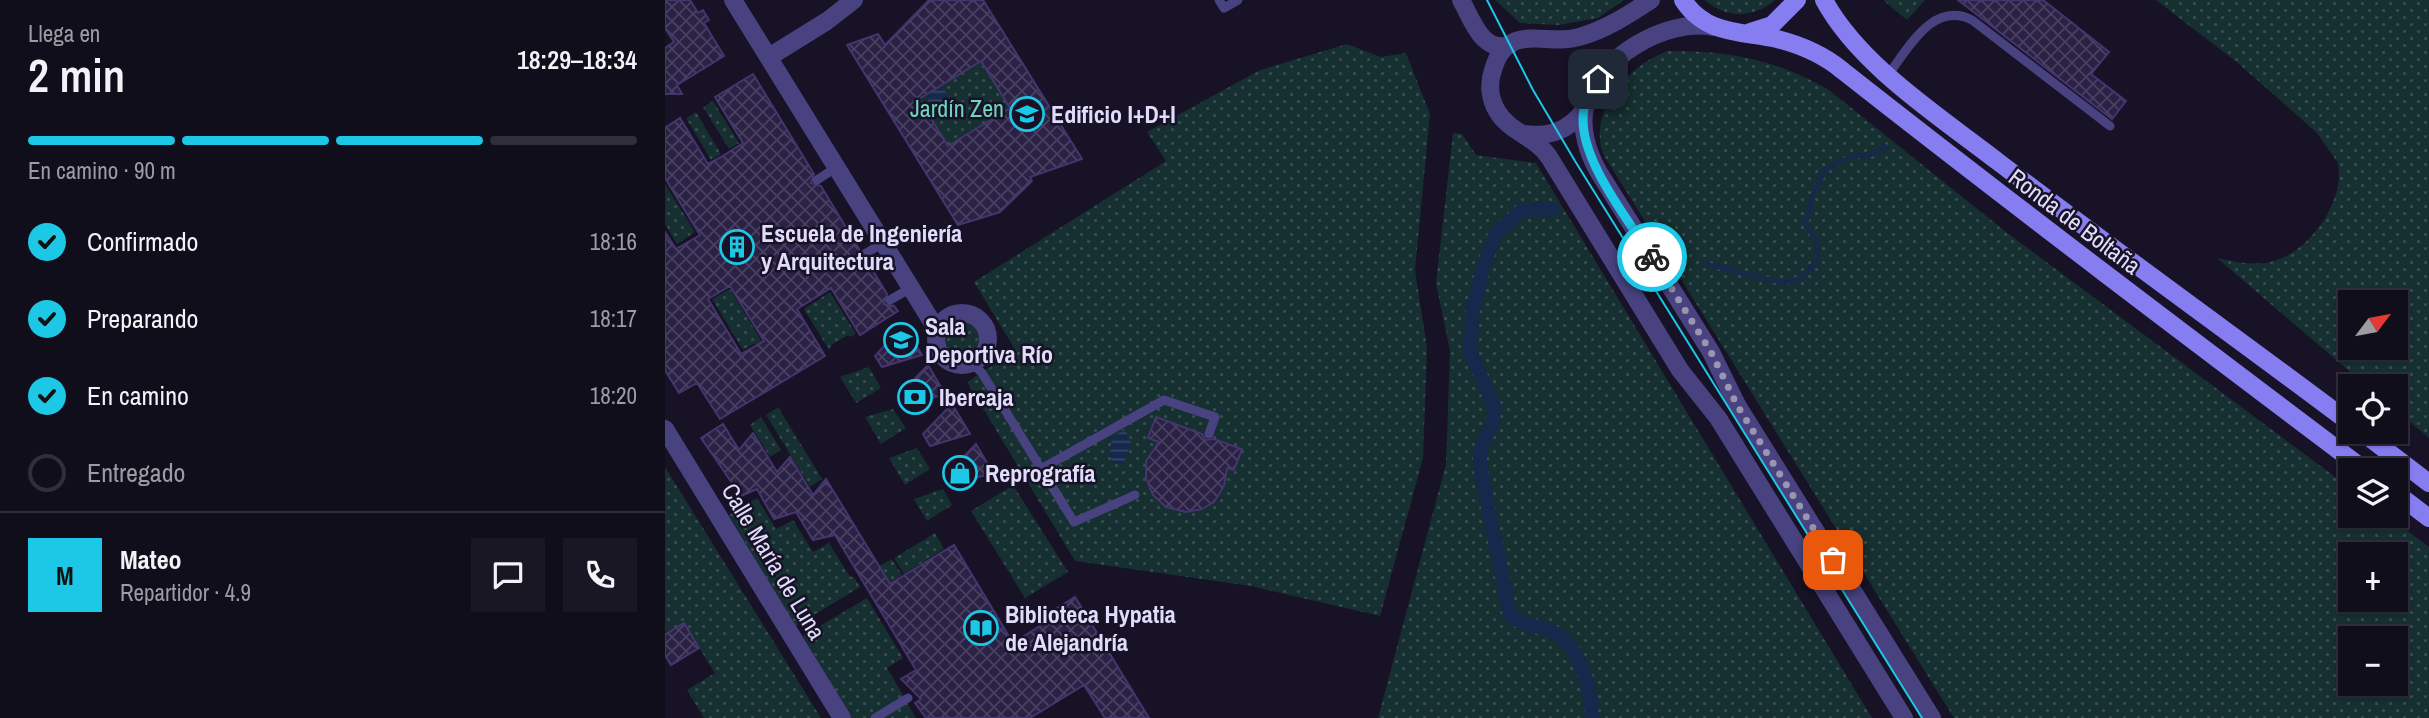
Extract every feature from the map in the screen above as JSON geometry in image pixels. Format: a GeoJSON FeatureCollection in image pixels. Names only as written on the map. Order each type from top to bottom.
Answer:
{"type":"FeatureCollection","features":[{"type":"Feature","properties":{"kind":"main road","name":"Ronda de Boltaña"},"geometry":{"type":"LineString","coordinates":[[1683,0],[1697,18],[1713,27],[1798,45],[1832,62],[1968,171],[2350,458]]}},
{"type":"Feature","properties":{"kind":"main road"},"geometry":{"type":"LineString","coordinates":[[1743,33],[1772,25],[1797,0]]}},
{"type":"Feature","properties":{"kind":"main road","name":"Ronda de Boltaña"},"geometry":{"type":"LineString","coordinates":[[1824,0],[1847,35],[1888,75],[2066,214],[2338,415]]}},
{"type":"Feature","properties":{"kind":"main road"},"geometry":{"type":"LineString","coordinates":[[2378,444],[2429,483]]}},
{"type":"Feature","properties":{"kind":"main road"},"geometry":{"type":"LineString","coordinates":[[2408,502],[2429,518]]}},
{"type":"Feature","properties":{"kind":"street"},"geometry":{"type":"LineString","coordinates":[[733,0],[926,312],[940,324]]}},
{"type":"Feature","properties":{"kind":"street"},"geometry":{"type":"LineString","coordinates":[[769,57],[827,21],[854,0]]}},
{"type":"Feature","properties":{"kind":"street"},"geometry":{"type":"LineString","coordinates":[[1461,0],[1486,42],[1498,47],[1528,37],[1575,39],[1610,25],[1651,0]]}},
{"type":"Feature","properties":{"kind":"street"},"geometry":{"type":"LineString","coordinates":[[1523,134],[1545,136],[1558,132],[1573,122],[1584,110],[1598,79],[1628,52],[1663,33],[1694,26],[1713,27]]}},
{"type":"Feature","properties":{"kind":"street"},"geometry":{"type":"LineString","coordinates":[[1510,45],[1493,69],[1490,93],[1500,117],[1549,157],[1680,370],[1718,418],[1904,718]]}},
{"type":"Feature","properties":{"kind":"street"},"geometry":{"type":"LineString","coordinates":[[1584,110],[1587,144],[1598,171],[1711,352],[1737,405],[1932,718]]}},
{"type":"Feature","properties":{"kind":"street"},"geometry":{"type":"LineString","coordinates":[[961,312],[978,318],[984,324],[988,342],[985,351],[972,363],[955,364],[941,355],[935,338],[940,324],[961,312]]}},
{"type":"Feature","properties":{"kind":"street","name":"Calle María de Luna"},"geometry":{"type":"LineString","coordinates":[[665,429],[842,718]]}},
{"type":"Feature","properties":{"kind":"street","name":"Calle María de Luna"},"geometry":{"type":"LineString","coordinates":[[665,448],[830,718]]}},
{"type":"Feature","properties":{"kind":"lane"},"geometry":{"type":"LineString","coordinates":[[1219,0],[1224,8],[1238,0]]}},
{"type":"Feature","properties":{"kind":"lane"},"geometry":{"type":"LineString","coordinates":[[1888,75],[1932,19],[1947,12],[1958,13],[1972,20],[2110,126]]}},
{"type":"Feature","properties":{"kind":"lane"},"geometry":{"type":"LineString","coordinates":[[817,180],[837,167]]}},
{"type":"Feature","properties":{"kind":"lane"},"geometry":{"type":"LineString","coordinates":[[863,255],[883,243]]}},
{"type":"Feature","properties":{"kind":"lane"},"geometry":{"type":"LineString","coordinates":[[890,300],[911,288]]}},
{"type":"Feature","properties":{"kind":"lane"},"geometry":{"type":"LineString","coordinates":[[972,363],[982,373],[1074,522],[1135,495]]}},
{"type":"Feature","properties":{"kind":"lane"},"geometry":{"type":"LineString","coordinates":[[1041,469],[1164,400],[1215,417],[1209,434]]}},
{"type":"Feature","properties":{"kind":"lane"},"geometry":{"type":"LineString","coordinates":[[875,718],[908,698]]}},
{"type":"Feature","properties":{"kind":"green space"},"geometry":{"type":"Polygon","coordinates":[[[1495,0],[1624,0],[1598,18],[1559,25],[1520,23],[1495,0]]]}},
{"type":"Feature","properties":{"kind":"green space"},"geometry":{"type":"Polygon","coordinates":[[[1705,0],[1775,0],[1758,10],[1740,14],[1722,11],[1705,0]]]}},
{"type":"Feature","properties":{"kind":"green space"},"geometry":{"type":"Polygon","coordinates":[[[1883,0],[1925,0],[1907,20],[1883,0]]]}},
{"type":"Feature","properties":{"kind":"green space"},"geometry":{"type":"Polygon","coordinates":[[[2156,0],[2429,0],[2429,438],[2408,420],[2408,374],[2353,374],[2217,258],[2247,263],[2277,260],[2290,254],[2314,234],[2331,207],[2339,177],[2338,163],[2317,133],[2239,64],[2156,0]]]}},
{"type":"Feature","properties":{"kind":"green space"},"geometry":{"type":"Polygon","coordinates":[[[1347,44],[1381,57],[1406,53],[1430,114],[1415,270],[1427,348],[1423,458],[1380,616],[1251,586],[1075,561],[967,382],[1016,351],[974,282],[1166,161],[1147,132],[1260,70],[1347,44]],[[1156,417],[1148,437],[1159,442],[1147,460],[1145,474],[1148,486],[1155,497],[1165,505],[1190,512],[1203,509],[1217,498],[1226,471],[1241,449],[1156,417]]]}},
{"type":"Feature","properties":{"kind":"green space"},"geometry":{"type":"Polygon","coordinates":[[[1668,51],[1711,52],[1771,64],[1829,90],[2006,232],[2338,479],[2338,528],[2404,528],[2429,547],[2429,718],[1954,718],[1603,154],[1601,121],[1606,106],[1626,78],[1639,67],[1668,51]]]}},
{"type":"Feature","properties":{"kind":"green space","name":"Jardín Zen"},"geometry":{"type":"Polygon","coordinates":[[[981,61],[1010,108],[948,146],[919,99],[981,61]]]}},
{"type":"Feature","properties":{"kind":"green space"},"geometry":{"type":"Polygon","coordinates":[[[713,101],[739,143],[729,149],[703,107],[713,101]]]}},
{"type":"Feature","properties":{"kind":"green space"},"geometry":{"type":"Polygon","coordinates":[[[696,112],[721,154],[711,160],[686,118],[696,112]]]}},
{"type":"Feature","properties":{"kind":"green space"},"geometry":{"type":"Polygon","coordinates":[[[1453,133],[1462,134],[1476,155],[1536,163],[1872,718],[1378,718],[1446,464],[1450,351],[1436,283],[1453,133]]]}},
{"type":"Feature","properties":{"kind":"green space"},"geometry":{"type":"Polygon","coordinates":[[[665,184],[695,232],[677,244],[665,224],[665,184]]]}},
{"type":"Feature","properties":{"kind":"green space"},"geometry":{"type":"Polygon","coordinates":[[[730,289],[784,378],[778,382],[755,343],[743,350],[712,299],[730,289]]]}},
{"type":"Feature","properties":{"kind":"green space"},"geometry":{"type":"Polygon","coordinates":[[[830,292],[856,334],[850,337],[848,335],[831,345],[829,350],[804,309],[830,292]]]}},
{"type":"Feature","properties":{"kind":"green space"},"geometry":{"type":"Polygon","coordinates":[[[961,320],[974,326],[980,339],[974,352],[961,358],[948,352],[942,339],[948,326],[961,320]]]}},
{"type":"Feature","properties":{"kind":"green space"},"geometry":{"type":"Polygon","coordinates":[[[869,367],[881,388],[856,403],[840,377],[869,367]]]}},
{"type":"Feature","properties":{"kind":"green space"},"geometry":{"type":"Polygon","coordinates":[[[778,407],[822,479],[810,487],[766,415],[778,407]]]}},
{"type":"Feature","properties":{"kind":"green space"},"geometry":{"type":"Polygon","coordinates":[[[893,409],[906,428],[881,444],[865,417],[893,409]]]}},
{"type":"Feature","properties":{"kind":"green space"},"geometry":{"type":"Polygon","coordinates":[[[761,417],[781,450],[770,457],[750,425],[761,417]]]}},
{"type":"Feature","properties":{"kind":"green space"},"geometry":{"type":"Polygon","coordinates":[[[917,448],[930,469],[905,485],[889,458],[917,448]]]}},
{"type":"Feature","properties":{"kind":"green space"},"geometry":{"type":"Polygon","coordinates":[[[665,467],[821,718],[704,718],[687,690],[715,673],[684,624],[665,635],[665,467]]]}},
{"type":"Feature","properties":{"kind":"green space"},"geometry":{"type":"Polygon","coordinates":[[[1013,485],[1068,572],[1025,598],[971,511],[1013,485]]]}},
{"type":"Feature","properties":{"kind":"green space"},"geometry":{"type":"Polygon","coordinates":[[[943,489],[952,505],[927,521],[914,499],[943,489]]]}},
{"type":"Feature","properties":{"kind":"green space"},"geometry":{"type":"Polygon","coordinates":[[[757,498],[776,529],[793,520],[813,552],[829,543],[850,577],[853,576],[860,587],[796,626],[729,515],[757,498]]]}},
{"type":"Feature","properties":{"kind":"green space"},"geometry":{"type":"Polygon","coordinates":[[[935,533],[944,549],[904,574],[894,558],[935,533]]]}},
{"type":"Feature","properties":{"kind":"green space"},"geometry":{"type":"Polygon","coordinates":[[[892,559],[902,575],[889,583],[879,566],[892,559]]]}},
{"type":"Feature","properties":{"kind":"green space"},"geometry":{"type":"Polygon","coordinates":[[[867,598],[903,658],[887,668],[904,697],[869,718],[852,718],[803,636],[867,598]]]}},
{"type":"Feature","properties":{"kind":"green space"},"geometry":{"type":"Polygon","coordinates":[[[907,703],[916,718],[881,718],[907,703]]]}},
{"type":"Feature","properties":{"kind":"water"},"geometry":{"type":"Polygon","coordinates":[[[941,85],[951,101],[935,111],[925,95],[941,85]]]}},
{"type":"Feature","properties":{"kind":"water"},"geometry":{"type":"Polygon","coordinates":[[[1125,430],[1131,441],[1124,463],[1117,464],[1110,458],[1112,436],[1125,430]]]}},
{"type":"Feature","properties":{"kind":"building"},"geometry":{"type":"Polygon","coordinates":[[[665,0],[690,0],[698,13],[703,10],[709,20],[704,23],[724,56],[677,85],[682,94],[665,94],[665,48],[674,42],[665,28],[665,0]]]}},
{"type":"Feature","properties":{"kind":"building","name":"Edificio I+D+I"},"geometry":{"type":"Polygon","coordinates":[[[929,0],[983,0],[1082,159],[1030,177],[1032,181],[1000,212],[958,225],[847,45],[878,34],[885,45],[929,0]],[[981,61],[919,99],[948,146],[1010,108],[981,61]]]}},
{"type":"Feature","properties":{"kind":"building"},"geometry":{"type":"Polygon","coordinates":[[[1958,0],[2043,0],[2109,52],[2091,74],[2126,101],[2112,119],[1958,0]]]}},
{"type":"Feature","properties":{"kind":"building","name":"Escuela de Ingeniería y Arquitectura"},"geometry":{"type":"Polygon","coordinates":[[[753,74],[814,174],[811,183],[821,186],[859,249],[857,259],[867,261],[887,294],[884,304],[894,306],[898,311],[860,335],[831,288],[797,309],[825,356],[720,419],[697,383],[679,393],[665,370],[665,232],[676,249],[700,235],[665,178],[665,128],[680,118],[708,164],[721,157],[743,143],[715,97],[753,74]],[[730,286],[708,299],[741,354],[764,341],[730,286]]]}},
{"type":"Feature","properties":{"kind":"building","name":"Sala Deportiva Río"},"geometry":{"type":"Polygon","coordinates":[[[903,325],[922,355],[882,367],[875,356],[903,325]]]}},
{"type":"Feature","properties":{"kind":"building"},"geometry":{"type":"Polygon","coordinates":[[[928,365],[945,394],[906,406],[899,395],[928,365]]]}},
{"type":"Feature","properties":{"kind":"building"},"geometry":{"type":"Polygon","coordinates":[[[952,404],[970,434],[930,446],[923,434],[952,404]]]}},
{"type":"Feature","properties":{"kind":"building"},"geometry":{"type":"Polygon","coordinates":[[[1156,417],[1202,434],[1206,440],[1214,439],[1242,449],[1234,470],[1227,468],[1224,486],[1214,502],[1202,509],[1186,512],[1166,507],[1153,495],[1146,479],[1146,461],[1159,442],[1148,438],[1156,417]]]}},
{"type":"Feature","properties":{"kind":"building"},"geometry":{"type":"Polygon","coordinates":[[[723,424],[739,450],[753,433],[777,472],[790,457],[813,495],[826,479],[890,584],[954,545],[1013,643],[1046,622],[1043,617],[1075,597],[1149,718],[1105,718],[1084,685],[1030,718],[926,718],[915,703],[921,699],[901,679],[916,670],[835,535],[813,540],[796,512],[774,519],[757,489],[741,496],[701,438],[723,424]]]}},
{"type":"Feature","properties":{"kind":"building"},"geometry":{"type":"Polygon","coordinates":[[[976,444],[993,473],[954,484],[947,474],[976,444]]]}},
{"type":"Feature","properties":{"kind":"building"},"geometry":{"type":"Polygon","coordinates":[[[684,623],[699,648],[671,665],[665,655],[665,635],[684,623]]]}},
{"type":"Feature","properties":{"kind":"waterway"},"geometry":{"type":"LineString","coordinates":[[1705,264],[1785,283],[1801,278],[1818,262],[1817,244],[1806,223],[1813,194],[1826,169],[1850,157],[1874,154],[1885,146]]}},
{"type":"Feature","properties":{"kind":"waterway"},"geometry":{"type":"LineString","coordinates":[[1553,209],[1521,211],[1495,235],[1483,268],[1473,311],[1470,352],[1494,406],[1493,423],[1480,450],[1480,466],[1510,615],[1526,624],[1549,630],[1569,645],[1586,680],[1592,718]]}},
{"type":"Feature","properties":{"kind":"tram line"},"geometry":{"type":"LineString","coordinates":[[1487,0],[1533,90],[1575,161],[1922,718]]}},
{"type":"Feature","properties":{"kind":"way so far"},"geometry":{"type":"LineString","coordinates":[[1652,257],[1711,352],[1737,405],[1833,560]]}},
{"type":"Feature","properties":{"kind":"place","name":"Edificio I+D+I"},"geometry":{"type":"Point","coordinates":[1027,114]}},
{"type":"Feature","properties":{"kind":"place","name":"Escuela de Ingeniería y Arquitectura"},"geometry":{"type":"Point","coordinates":[737,247]}},
{"type":"Feature","properties":{"kind":"place","name":"Sala Deportiva Río"},"geometry":{"type":"Point","coordinates":[901,340]}},
{"type":"Feature","properties":{"kind":"place","name":"Ibercaja"},"geometry":{"type":"Point","coordinates":[915,397]}},
{"type":"Feature","properties":{"kind":"place","name":"Reprografía"},"geometry":{"type":"Point","coordinates":[960,473]}},
{"type":"Feature","properties":{"kind":"place","name":"Biblioteca Hypatia de Alejandría"},"geometry":{"type":"Point","coordinates":[981,628]}},
{"type":"Feature","properties":{"kind":"route"},"geometry":{"type":"LineString","coordinates":[[1598,79],[1584,110],[1587,144],[1598,171],[1652,257]]}}]}
